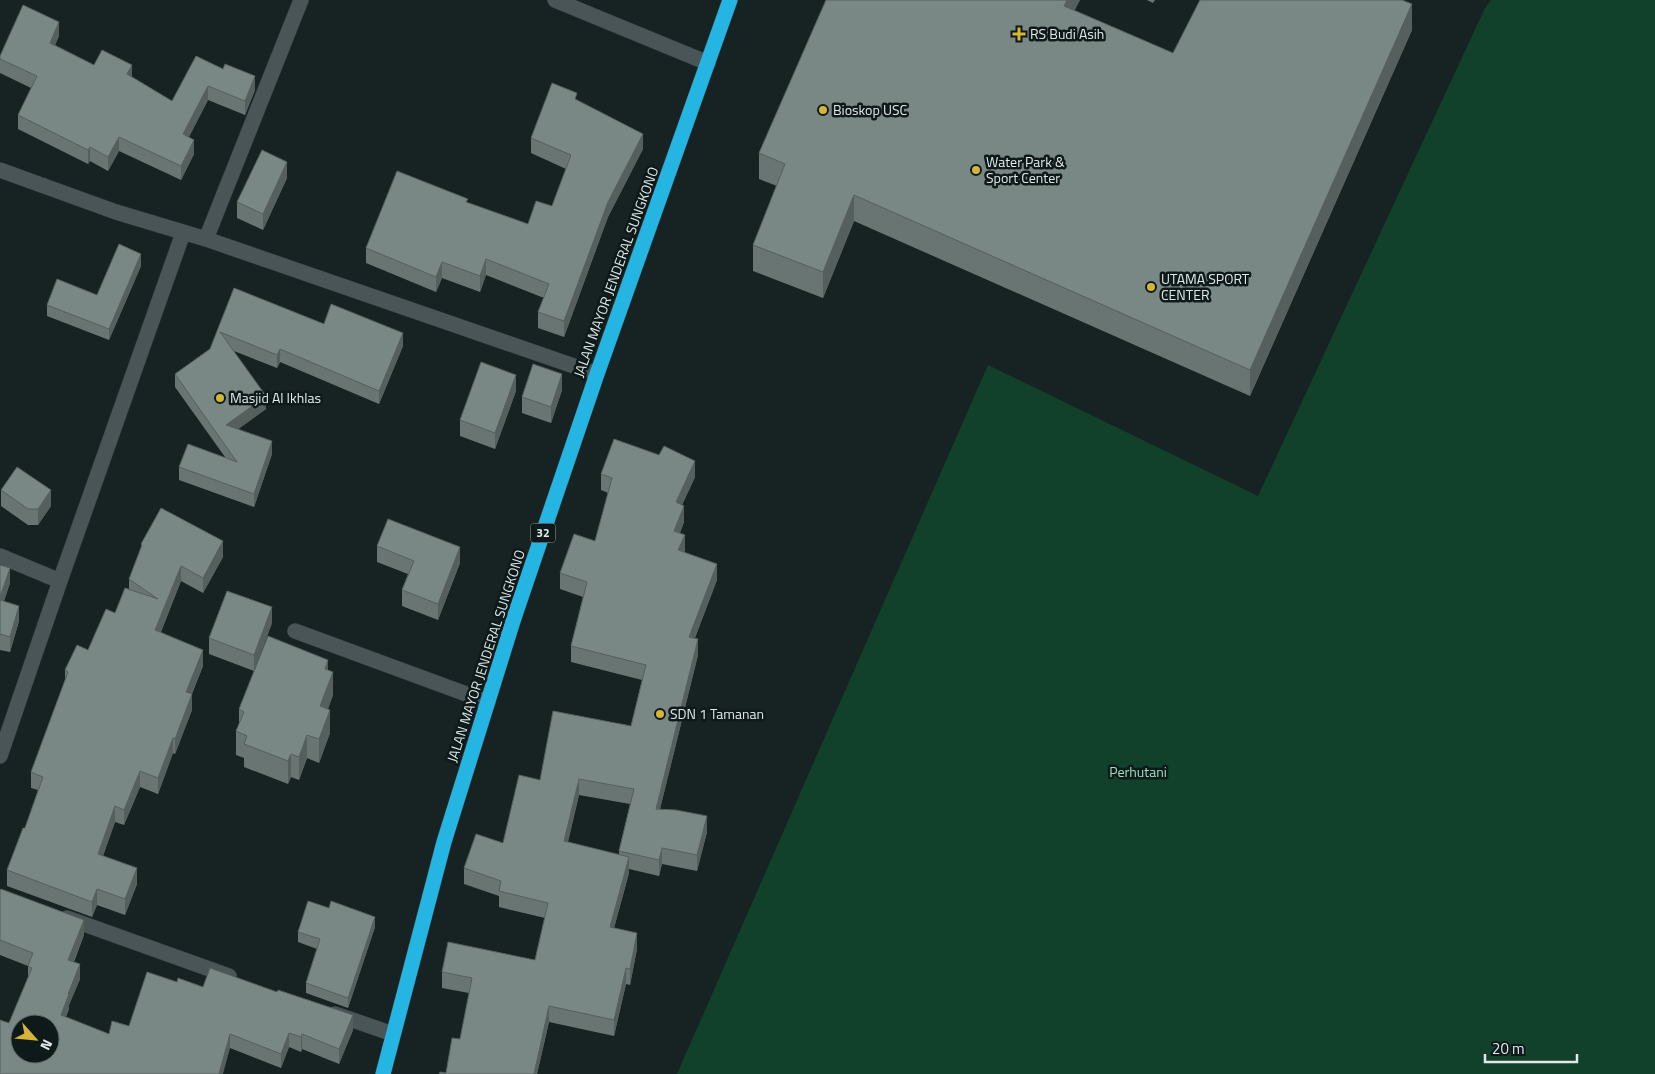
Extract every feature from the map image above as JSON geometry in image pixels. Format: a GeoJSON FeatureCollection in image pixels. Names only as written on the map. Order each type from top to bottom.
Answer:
{"type":"FeatureCollection","features":[{"type":"Feature","properties":{"kind":"highway","name":"JALAN MAYOR JENDERAL SUNGKONO"},"geometry":{"type":"LineString","coordinates":[[383,1074],[444,842],[488,702],[597,374],[730,0]]}},
{"type":"Feature","properties":{"kind":"street"},"geometry":{"type":"LineString","coordinates":[[206,239],[301,0]]}},
{"type":"Feature","properties":{"kind":"street"},"geometry":{"type":"LineString","coordinates":[[562,1],[708,63]]}},
{"type":"Feature","properties":{"kind":"street"},"geometry":{"type":"LineString","coordinates":[[0,170],[116,212],[206,239],[597,374]]}},
{"type":"Feature","properties":{"kind":"street"},"geometry":{"type":"LineString","coordinates":[[0,756],[183,233]]}},
{"type":"Feature","properties":{"kind":"street"},"geometry":{"type":"LineString","coordinates":[[0,556],[60,580]]}},
{"type":"Feature","properties":{"kind":"street"},"geometry":{"type":"LineString","coordinates":[[294,631],[488,702]]}},
{"type":"Feature","properties":{"kind":"street"},"geometry":{"type":"LineString","coordinates":[[56,914],[243,981]]}},
{"type":"Feature","properties":{"kind":"street"},"geometry":{"type":"LineString","coordinates":[[318,1008],[393,1034]]}},
{"type":"Feature","properties":{"kind":"green space","name":"Perhutani"},"geometry":{"type":"Polygon","coordinates":[[[1491,0],[1655,0],[1655,1074],[677,1074],[988,365],[1258,496],[1485,8],[1491,0]]]}},
{"type":"Feature","properties":{"kind":"building","name":"UTAMA SPORT CENTER"},"geometry":{"type":"Polygon","coordinates":[[[826,0],[1067,0],[1064,6],[1173,53],[1200,0],[1402,0],[1412,4],[1250,370],[854,195],[823,272],[753,245],[785,164],[759,153],[826,0]]]}},
{"type":"Feature","properties":{"kind":"building"},"geometry":{"type":"Polygon","coordinates":[[[23,5],[59,22],[50,43],[94,65],[102,50],[132,65],[127,74],[172,101],[196,56],[223,69],[225,64],[255,76],[245,101],[208,86],[183,134],[194,140],[181,166],[119,137],[108,157],[90,147],[88,150],[18,115],[37,76],[0,59],[0,56],[23,5]]]}},
{"type":"Feature","properties":{"kind":"building"},"geometry":{"type":"Polygon","coordinates":[[[552,83],[577,93],[575,99],[643,134],[608,202],[564,321],[538,312],[549,284],[486,259],[480,276],[442,262],[436,277],[366,248],[397,171],[468,199],[466,202],[528,224],[536,201],[552,206],[571,155],[531,138],[552,83]]]}},
{"type":"Feature","properties":{"kind":"building"},"geometry":{"type":"Polygon","coordinates":[[[262,150],[287,162],[263,214],[237,202],[262,150]]]}},
{"type":"Feature","properties":{"kind":"building"},"geometry":{"type":"Polygon","coordinates":[[[119,244],[141,254],[109,329],[47,305],[57,279],[97,295],[119,244]]]}},
{"type":"Feature","properties":{"kind":"building"},"geometry":{"type":"Polygon","coordinates":[[[234,288],[324,324],[331,304],[403,333],[379,391],[280,349],[277,355],[220,332],[266,396],[226,425],[272,441],[254,494],[179,467],[188,444],[237,462],[175,374],[210,349],[234,288]]]}},
{"type":"Feature","properties":{"kind":"building"},"geometry":{"type":"Polygon","coordinates":[[[481,362],[516,375],[495,433],[460,420],[481,362]]]}},
{"type":"Feature","properties":{"kind":"building"},"geometry":{"type":"Polygon","coordinates":[[[533,364],[562,374],[551,407],[522,397],[533,364]]]}},
{"type":"Feature","properties":{"kind":"building"},"geometry":{"type":"Polygon","coordinates":[[[614,439],[659,455],[664,446],[695,461],[676,502],[684,506],[674,531],[685,535],[678,550],[717,564],[689,637],[698,639],[656,809],[676,810],[707,816],[697,855],[662,848],[659,860],[619,851],[634,789],[579,779],[564,841],[629,857],[610,927],[637,933],[630,969],[626,968],[614,1020],[549,1006],[534,1074],[439,1074],[440,1072],[446,1073],[452,1038],[460,1039],[472,978],[442,972],[448,942],[535,960],[548,903],[499,891],[501,881],[464,868],[476,834],[503,843],[519,775],[540,780],[553,711],[631,726],[646,665],[571,646],[587,582],[560,573],[574,534],[595,541],[612,478],[601,474],[614,439]]]}},
{"type":"Feature","properties":{"kind":"building"},"geometry":{"type":"Polygon","coordinates":[[[17,467],[51,490],[38,509],[28,509],[1,490],[17,467]]]}},
{"type":"Feature","properties":{"kind":"building"},"geometry":{"type":"Polygon","coordinates":[[[161,508],[223,541],[203,578],[181,566],[155,630],[203,650],[186,692],[192,694],[158,778],[140,771],[124,810],[115,806],[98,854],[137,868],[125,899],[97,889],[92,902],[7,870],[23,828],[25,828],[43,777],[31,772],[68,672],[65,670],[77,645],[88,650],[106,609],[115,613],[125,588],[158,599],[129,579],[141,544],[161,508]]]}},
{"type":"Feature","properties":{"kind":"building"},"geometry":{"type":"Polygon","coordinates":[[[388,519],[460,547],[438,604],[402,590],[414,561],[377,546],[388,519]]]}},
{"type":"Feature","properties":{"kind":"building"},"geometry":{"type":"Polygon","coordinates":[[[0,565],[10,568],[0,597],[0,565]]]}},
{"type":"Feature","properties":{"kind":"building"},"geometry":{"type":"Polygon","coordinates":[[[227,591],[272,607],[254,655],[209,638],[227,591]]]}},
{"type":"Feature","properties":{"kind":"building"},"geometry":{"type":"Polygon","coordinates":[[[0,600],[19,606],[10,637],[0,634],[0,600]]]}},
{"type":"Feature","properties":{"kind":"building"},"geometry":{"type":"Polygon","coordinates":[[[268,636],[328,660],[325,669],[333,672],[320,706],[330,710],[319,739],[307,735],[299,757],[291,754],[288,761],[244,744],[247,736],[236,731],[244,712],[239,709],[268,636]]]}},
{"type":"Feature","properties":{"kind":"building"},"geometry":{"type":"Polygon","coordinates":[[[1,889],[84,920],[68,960],[80,964],[61,1015],[109,1034],[112,1021],[129,1026],[147,972],[177,982],[178,978],[203,987],[210,968],[277,992],[278,990],[353,1015],[339,1049],[302,1034],[301,1037],[289,1033],[281,1054],[230,1034],[219,1074],[0,1074],[0,1020],[9,1023],[10,1021],[10,1064],[60,1064],[60,1014],[13,1014],[32,968],[28,966],[33,953],[0,940],[1,889]]]}},
{"type":"Feature","properties":{"kind":"building"},"geometry":{"type":"Polygon","coordinates":[[[308,901],[329,908],[331,901],[375,917],[348,998],[306,983],[320,939],[298,932],[308,901]]]}},
{"type":"Feature","properties":{"kind":"place","name":"RS Budi Asih"},"geometry":{"type":"Point","coordinates":[1019,34]}},
{"type":"Feature","properties":{"kind":"place","name":"Bioskop USC"},"geometry":{"type":"Point","coordinates":[823,110]}},
{"type":"Feature","properties":{"kind":"place","name":"Water Park & Sport Center"},"geometry":{"type":"Point","coordinates":[976,170]}},
{"type":"Feature","properties":{"kind":"place","name":"UTAMA SPORT CENTER"},"geometry":{"type":"Point","coordinates":[1151,287]}},
{"type":"Feature","properties":{"kind":"place","name":"Masjid Al Ikhlas"},"geometry":{"type":"Point","coordinates":[220,398]}},
{"type":"Feature","properties":{"kind":"place","name":"SDN 1 Tamanan"},"geometry":{"type":"Point","coordinates":[660,714]}}]}
